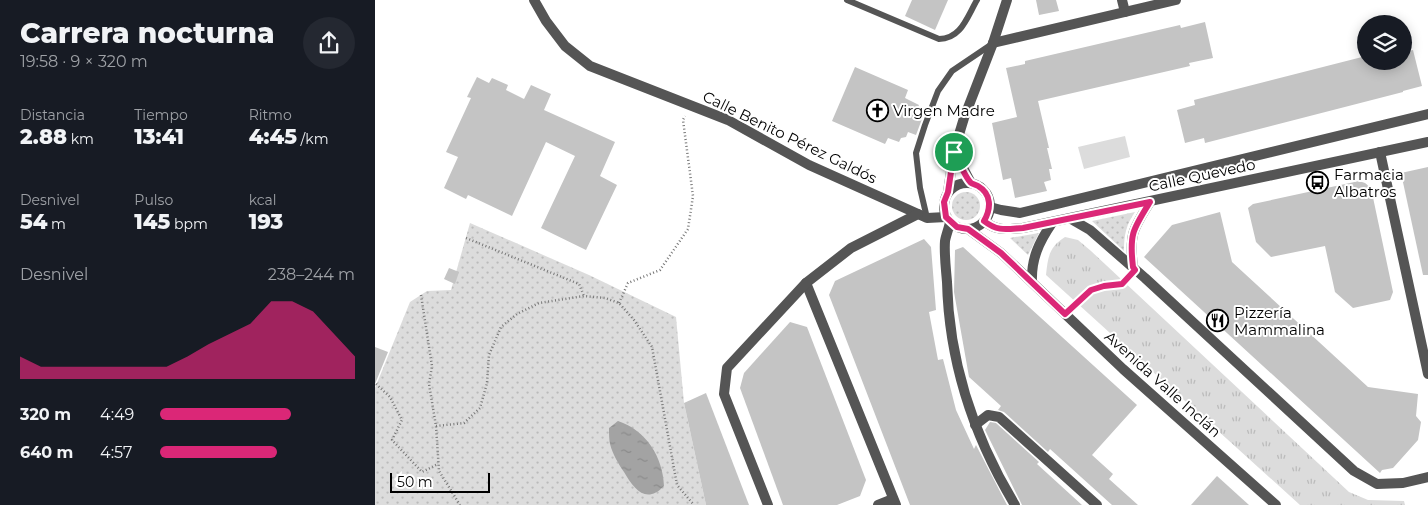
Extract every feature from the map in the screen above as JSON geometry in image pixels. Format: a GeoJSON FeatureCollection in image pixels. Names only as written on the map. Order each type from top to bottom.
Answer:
{"type":"FeatureCollection","features":[{"type":"Feature","properties":{"kind":"street","name":"Calle Benito Pérez Galdós"},"geometry":{"type":"LineString","coordinates":[[534,0],[546,21],[565,46],[590,66],[728,120],[809,165],[923,216],[948,219]]}},
{"type":"Feature","properties":{"kind":"street"},"geometry":{"type":"LineString","coordinates":[[1007,0],[993,43],[963,118],[954,152],[948,192],[944,202],[948,219],[945,240],[947,311],[957,363],[968,407],[975,425],[1015,505]]}},
{"type":"Feature","properties":{"kind":"street"},"geometry":{"type":"LineString","coordinates":[[1122,0],[1125,12]]}},
{"type":"Feature","properties":{"kind":"street"},"geometry":{"type":"LineString","coordinates":[[993,43],[1176,0]]}},
{"type":"Feature","properties":{"kind":"street","name":"Calle Quevedo"},"geometry":{"type":"LineString","coordinates":[[990,206],[1020,213],[1428,114]]}},
{"type":"Feature","properties":{"kind":"street","name":"Calle Quevedo"},"geometry":{"type":"LineString","coordinates":[[983,222],[993,228],[1002,230],[1052,223],[1428,142]]}},
{"type":"Feature","properties":{"kind":"street"},"geometry":{"type":"LineString","coordinates":[[954,152],[971,183]]}},
{"type":"Feature","properties":{"kind":"street"},"geometry":{"type":"LineString","coordinates":[[1380,152],[1428,374]]}},
{"type":"Feature","properties":{"kind":"street"},"geometry":{"type":"LineString","coordinates":[[948,192],[956,185],[971,183],[979,186],[985,192],[990,206],[983,222],[968,229],[957,227],[948,219]]}},
{"type":"Feature","properties":{"kind":"street"},"geometry":{"type":"LineString","coordinates":[[1134,268],[1131,249],[1133,228],[1150,202]]}},
{"type":"Feature","properties":{"kind":"street"},"geometry":{"type":"LineString","coordinates":[[768,505],[724,394],[727,368],[806,283],[851,248],[923,216]]}},
{"type":"Feature","properties":{"kind":"street"},"geometry":{"type":"LineString","coordinates":[[1071,219],[1090,230],[1134,268],[1354,471],[1377,484],[1403,483],[1428,478]]}},
{"type":"Feature","properties":{"kind":"street","name":"Avenida Valle Inclán"},"geometry":{"type":"LineString","coordinates":[[983,222],[1001,253]]}},
{"type":"Feature","properties":{"kind":"street"},"geometry":{"type":"LineString","coordinates":[[1032,282],[1031,267],[1036,250],[1052,223]]}},
{"type":"Feature","properties":{"kind":"street","name":"Avenida Valle Inclán"},"geometry":{"type":"LineString","coordinates":[[968,229],[1001,253],[1123,369],[1276,505]]}},
{"type":"Feature","properties":{"kind":"street"},"geometry":{"type":"LineString","coordinates":[[806,283],[895,502],[878,505]]}},
{"type":"Feature","properties":{"kind":"street"},"geometry":{"type":"LineString","coordinates":[[975,425],[988,415],[999,417],[1097,505]]}},
{"type":"Feature","properties":{"kind":"lane"},"geometry":{"type":"LineString","coordinates":[[847,0],[939,39],[947,39],[957,33],[977,0]]}},
{"type":"Feature","properties":{"kind":"lane"},"geometry":{"type":"LineString","coordinates":[[923,216],[916,153],[938,90],[952,71],[993,43]]}},
{"type":"Feature","properties":{"kind":"path"},"geometry":{"type":"LineString","coordinates":[[619,303],[628,283],[660,270],[688,229],[693,196],[683,120],[689,105]]}},
{"type":"Feature","properties":{"kind":"path"},"geometry":{"type":"LineString","coordinates":[[466,238],[579,284],[584,296]]}},
{"type":"Feature","properties":{"kind":"path"},"geometry":{"type":"LineString","coordinates":[[1065,314],[1091,290],[1122,284],[1134,268]]}},
{"type":"Feature","properties":{"kind":"path"},"geometry":{"type":"LineString","coordinates":[[421,295],[432,366],[429,384],[439,472],[460,505]]}},
{"type":"Feature","properties":{"kind":"path"},"geometry":{"type":"LineString","coordinates":[[435,426],[464,423],[480,408],[487,383],[489,354],[501,327],[517,314],[539,303],[584,296],[605,298],[619,303],[634,320],[652,347],[677,484],[694,505]]}},
{"type":"Feature","properties":{"kind":"path"},"geometry":{"type":"LineString","coordinates":[[377,384],[390,397],[402,420],[392,440],[422,472],[438,464]]}},
{"type":"Feature","properties":{"kind":"green space"},"geometry":{"type":"Polygon","coordinates":[[[1125,136],[1130,157],[1084,169],[1078,147],[1125,136]]]}},
{"type":"Feature","properties":{"kind":"green space"},"geometry":{"type":"Polygon","coordinates":[[[966,192],[976,196],[980,206],[976,216],[966,220],[956,216],[952,206],[956,196],[966,192]]]}},
{"type":"Feature","properties":{"kind":"green space"},"geometry":{"type":"Polygon","coordinates":[[[1135,212],[1126,230],[1124,251],[1092,221],[1135,212]]]}},
{"type":"Feature","properties":{"kind":"green space"},"geometry":{"type":"Polygon","coordinates":[[[470,223],[589,275],[676,317],[684,403],[706,505],[375,505],[375,388],[410,302],[427,291],[451,290],[470,223]]]}},
{"type":"Feature","properties":{"kind":"green space"},"geometry":{"type":"Polygon","coordinates":[[[1039,233],[1028,255],[1010,238],[1039,233]]]}},
{"type":"Feature","properties":{"kind":"green space"},"geometry":{"type":"Polygon","coordinates":[[[1065,237],[1078,240],[1091,251],[1349,492],[1368,500],[1404,501],[1405,505],[1300,505],[1046,275],[1052,249],[1065,237]]]}},
{"type":"Feature","properties":{"kind":"water"},"geometry":{"type":"Polygon","coordinates":[[[618,421],[637,431],[651,446],[663,475],[664,486],[658,492],[646,494],[636,489],[618,462],[610,444],[609,428],[618,421]]]}},
{"type":"Feature","properties":{"kind":"building"},"geometry":{"type":"Polygon","coordinates":[[[912,0],[948,0],[935,30],[905,16],[912,0]]]}},
{"type":"Feature","properties":{"kind":"building"},"geometry":{"type":"Polygon","coordinates":[[[1036,0],[1056,0],[1059,11],[1039,15],[1036,0]]]}},
{"type":"Feature","properties":{"kind":"building"},"geometry":{"type":"Polygon","coordinates":[[[1205,22],[1213,58],[1189,63],[1190,66],[1038,101],[1049,148],[1047,148],[1052,169],[1049,169],[1051,180],[1044,182],[1047,191],[1015,198],[1011,178],[1003,180],[992,123],[1017,117],[1006,68],[1025,64],[1025,61],[1180,25],[1181,28],[1205,22]]]}},
{"type":"Feature","properties":{"kind":"building"},"geometry":{"type":"Polygon","coordinates":[[[1412,50],[1422,86],[1205,143],[1204,138],[1185,143],[1177,110],[1195,105],[1194,100],[1357,58],[1357,70],[1412,70],[1412,50]]]}},
{"type":"Feature","properties":{"kind":"building","name":"Virgen Madre"},"geometry":{"type":"Polygon","coordinates":[[[855,67],[908,90],[905,98],[919,105],[914,116],[922,119],[916,135],[908,132],[906,137],[901,138],[899,142],[888,138],[885,144],[832,121],[855,67]]]}},
{"type":"Feature","properties":{"kind":"building"},"geometry":{"type":"Polygon","coordinates":[[[477,77],[489,83],[492,78],[508,85],[506,90],[524,99],[531,85],[551,94],[544,110],[615,142],[600,176],[617,185],[586,250],[541,228],[575,156],[546,142],[512,216],[468,195],[466,199],[444,188],[458,157],[446,152],[471,98],[467,97],[477,77]]]}},
{"type":"Feature","properties":{"kind":"building"},"geometry":{"type":"Polygon","coordinates":[[[1428,167],[1428,275],[1423,275],[1401,173],[1428,167]]]}},
{"type":"Feature","properties":{"kind":"building"},"geometry":{"type":"Polygon","coordinates":[[[1359,181],[1371,188],[1393,292],[1390,300],[1353,308],[1335,292],[1325,246],[1271,257],[1256,242],[1248,208],[1253,204],[1359,181]]]}},
{"type":"Feature","properties":{"kind":"building"},"geometry":{"type":"Polygon","coordinates":[[[1220,212],[1232,262],[1368,387],[1418,394],[1416,416],[1421,422],[1418,440],[1393,468],[1382,470],[1380,473],[1144,257],[1172,225],[1220,212]]]}},
{"type":"Feature","properties":{"kind":"building"},"geometry":{"type":"Polygon","coordinates":[[[924,239],[931,247],[936,310],[929,312],[938,360],[943,359],[956,410],[974,449],[976,445],[1007,505],[910,505],[829,295],[835,281],[924,239]]]}},
{"type":"Feature","properties":{"kind":"building"},"geometry":{"type":"Polygon","coordinates":[[[963,247],[1137,405],[1092,455],[1113,474],[1109,479],[1138,505],[1112,505],[1050,449],[1048,452],[1004,412],[998,410],[1001,406],[969,377],[954,292],[955,250],[963,247]]]}},
{"type":"Feature","properties":{"kind":"building"},"geometry":{"type":"Polygon","coordinates":[[[449,268],[459,272],[455,284],[444,279],[449,268]]]}},
{"type":"Feature","properties":{"kind":"building"},"geometry":{"type":"Polygon","coordinates":[[[790,322],[807,327],[866,480],[860,496],[837,505],[783,505],[740,388],[744,373],[790,322]]]}},
{"type":"Feature","properties":{"kind":"building"},"geometry":{"type":"Polygon","coordinates":[[[375,347],[388,352],[375,384],[375,347]]]}},
{"type":"Feature","properties":{"kind":"building"},"geometry":{"type":"Polygon","coordinates":[[[706,393],[749,505],[706,505],[684,403],[706,393]]]}},
{"type":"Feature","properties":{"kind":"building"},"geometry":{"type":"Polygon","coordinates":[[[990,422],[996,423],[1082,505],[1022,505],[985,430],[990,422]]]}},
{"type":"Feature","properties":{"kind":"building"},"geometry":{"type":"Polygon","coordinates":[[[1217,476],[1249,505],[1191,505],[1217,476]]]}},
{"type":"Feature","properties":{"kind":"place","name":"Virgen Madre"},"geometry":{"type":"Point","coordinates":[877,110]}},
{"type":"Feature","properties":{"kind":"place","name":"Farmacia Albatros"},"geometry":{"type":"Point","coordinates":[1318,183]}},
{"type":"Feature","properties":{"kind":"place","name":"Pizzería Mammalina"},"geometry":{"type":"Point","coordinates":[1218,321]}},
{"type":"Feature","properties":{"kind":"route"},"geometry":{"type":"LineString","coordinates":[[954,152],[971,183],[979,186],[989,199],[990,206],[984,221],[993,228],[1002,230],[1060,222],[1150,202],[1133,228],[1131,249],[1135,270],[1122,284],[1091,290],[1079,299],[1065,314],[1001,253],[968,229],[957,227],[946,217],[944,202],[948,192],[954,152]]}}]}
